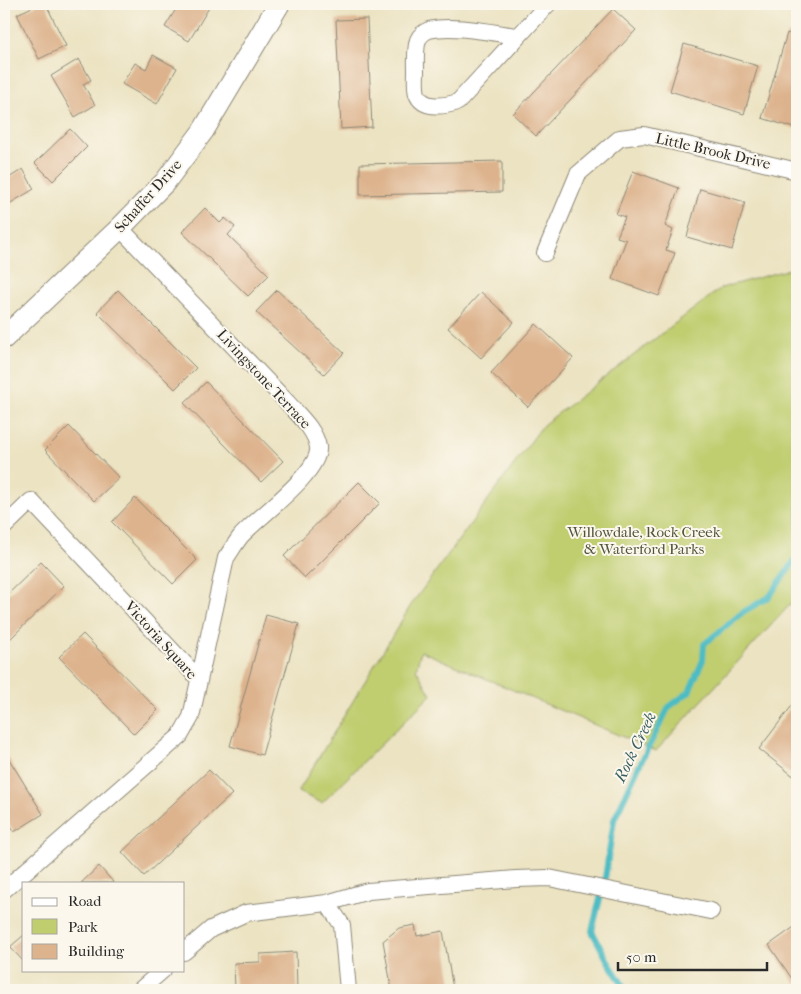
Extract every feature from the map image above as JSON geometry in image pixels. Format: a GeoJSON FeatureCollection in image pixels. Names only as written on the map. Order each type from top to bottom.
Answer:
{"type":"FeatureCollection","features":[{"type":"Feature","properties":{"kind":"street","name":"Schaffer Drive"},"geometry":{"type":"LineString","coordinates":[[4,338],[166,182],[203,131],[278,4]]}},
{"type":"Feature","properties":{"kind":"street"},"geometry":{"type":"LineString","coordinates":[[517,36],[459,28],[430,30],[422,33],[416,48],[417,93],[422,101],[429,104],[448,105],[458,102],[548,4]]}},
{"type":"Feature","properties":{"kind":"street","name":"Little Brook Drive"},"geometry":{"type":"LineString","coordinates":[[545,253],[578,174],[620,138],[644,135],[793,170],[797,168]]}},
{"type":"Feature","properties":{"kind":"street","name":"Livingstone Terrace"},"geometry":{"type":"LineString","coordinates":[[120,228],[288,402],[313,432],[318,448],[316,460],[307,474],[240,537],[226,558],[199,679]]}},
{"type":"Feature","properties":{"kind":"street","name":"Victoria Square"},"geometry":{"type":"LineString","coordinates":[[4,527],[31,501],[199,679],[191,717],[180,736],[4,890]]}},
{"type":"Feature","properties":{"kind":"street"},"geometry":{"type":"LineString","coordinates":[[185,951],[211,929],[246,913],[328,904],[368,891],[516,879],[549,878],[711,911]]}},
{"type":"Feature","properties":{"kind":"street"},"geometry":{"type":"LineString","coordinates":[[328,904],[342,925],[348,990]]}},
{"type":"Feature","properties":{"kind":"street"},"geometry":{"type":"LineString","coordinates":[[140,990],[161,972]]}},
{"type":"Feature","properties":{"kind":"green space","name":"Willowdale, Rock Creek & Waterford Parks"},"geometry":{"type":"Polygon","coordinates":[[[797,267],[797,597],[656,751],[421,651],[416,669],[431,695],[322,803],[298,792],[411,605],[543,425],[721,288],[797,267]]]}},
{"type":"Feature","properties":{"kind":"building"},"geometry":{"type":"Polygon","coordinates":[[[39,4],[46,4],[66,46],[39,59],[17,14],[39,4]]]}},
{"type":"Feature","properties":{"kind":"building"},"geometry":{"type":"Polygon","coordinates":[[[179,4],[206,4],[210,6],[189,41],[165,27],[179,4]]]}},
{"type":"Feature","properties":{"kind":"building"},"geometry":{"type":"Polygon","coordinates":[[[775,4],[797,4],[797,11],[775,4]]]}},
{"type":"Feature","properties":{"kind":"building"},"geometry":{"type":"Polygon","coordinates":[[[613,9],[636,30],[536,136],[513,114],[613,9]]]}},
{"type":"Feature","properties":{"kind":"building"},"geometry":{"type":"Polygon","coordinates":[[[367,19],[372,127],[341,129],[336,20],[367,19]]]}},
{"type":"Feature","properties":{"kind":"building"},"geometry":{"type":"Polygon","coordinates":[[[787,33],[797,36],[797,129],[762,118],[787,33]]]}},
{"type":"Feature","properties":{"kind":"building"},"geometry":{"type":"Polygon","coordinates":[[[684,44],[758,66],[744,114],[670,91],[684,44]]]}},
{"type":"Feature","properties":{"kind":"building"},"geometry":{"type":"Polygon","coordinates":[[[153,55],[177,68],[157,104],[122,84],[135,63],[146,69],[153,55]]]}},
{"type":"Feature","properties":{"kind":"building"},"geometry":{"type":"Polygon","coordinates":[[[79,59],[91,80],[83,84],[95,105],[75,117],[51,76],[79,59]]]}},
{"type":"Feature","properties":{"kind":"building"},"geometry":{"type":"Polygon","coordinates":[[[70,129],[87,147],[53,181],[35,163],[70,129]]]}},
{"type":"Feature","properties":{"kind":"building"},"geometry":{"type":"Polygon","coordinates":[[[502,161],[502,192],[360,195],[360,164],[502,161]]]}},
{"type":"Feature","properties":{"kind":"building"},"geometry":{"type":"Polygon","coordinates":[[[23,169],[34,189],[4,207],[4,181],[23,169]]]}},
{"type":"Feature","properties":{"kind":"building"},"geometry":{"type":"Polygon","coordinates":[[[633,171],[679,188],[665,226],[673,230],[666,250],[675,253],[659,296],[612,279],[626,240],[617,237],[625,217],[616,214],[633,171]]]}},
{"type":"Feature","properties":{"kind":"building"},"geometry":{"type":"Polygon","coordinates":[[[700,189],[745,202],[732,250],[687,237],[700,189]]]}},
{"type":"Feature","properties":{"kind":"building"},"geometry":{"type":"Polygon","coordinates":[[[205,208],[220,223],[225,218],[235,227],[228,235],[269,275],[248,296],[182,232],[205,208]]]}},
{"type":"Feature","properties":{"kind":"building"},"geometry":{"type":"Polygon","coordinates":[[[118,290],[196,368],[175,389],[97,312],[118,290]]]}},
{"type":"Feature","properties":{"kind":"building"},"geometry":{"type":"Polygon","coordinates":[[[277,290],[344,353],[324,374],[256,312],[277,290]]]}},
{"type":"Feature","properties":{"kind":"building"},"geometry":{"type":"Polygon","coordinates":[[[481,292],[514,322],[481,358],[448,328],[481,292]]]}},
{"type":"Feature","properties":{"kind":"building"},"geometry":{"type":"Polygon","coordinates":[[[536,324],[573,358],[528,407],[491,373],[536,324]]]}},
{"type":"Feature","properties":{"kind":"building"},"geometry":{"type":"Polygon","coordinates":[[[206,382],[283,461],[261,482],[184,403],[206,382]]]}},
{"type":"Feature","properties":{"kind":"building"},"geometry":{"type":"Polygon","coordinates":[[[69,426],[119,478],[94,501],[45,450],[69,426]]]}},
{"type":"Feature","properties":{"kind":"building"},"geometry":{"type":"Polygon","coordinates":[[[359,482],[380,503],[305,578],[284,556],[359,482]]]}},
{"type":"Feature","properties":{"kind":"building"},"geometry":{"type":"Polygon","coordinates":[[[135,498],[197,560],[173,584],[112,522],[135,498]]]}},
{"type":"Feature","properties":{"kind":"building"},"geometry":{"type":"Polygon","coordinates":[[[41,562],[64,586],[4,645],[4,598],[41,562]]]}},
{"type":"Feature","properties":{"kind":"building"},"geometry":{"type":"Polygon","coordinates":[[[266,615],[299,624],[262,755],[230,746],[266,615]]]}},
{"type":"Feature","properties":{"kind":"building"},"geometry":{"type":"Polygon","coordinates":[[[83,634],[158,710],[134,734],[59,657],[83,634]]]}},
{"type":"Feature","properties":{"kind":"building"},"geometry":{"type":"Polygon","coordinates":[[[797,699],[797,777],[796,778],[759,749],[797,699]]]}},
{"type":"Feature","properties":{"kind":"building"},"geometry":{"type":"Polygon","coordinates":[[[4,751],[43,814],[14,832],[4,815],[4,751]]]}},
{"type":"Feature","properties":{"kind":"building"},"geometry":{"type":"Polygon","coordinates":[[[209,770],[232,794],[144,876],[122,852],[209,770]]]}},
{"type":"Feature","properties":{"kind":"building"},"geometry":{"type":"Polygon","coordinates":[[[99,866],[113,882],[82,882],[99,866]]]}},
{"type":"Feature","properties":{"kind":"building"},"geometry":{"type":"Polygon","coordinates":[[[415,925],[417,936],[443,931],[452,990],[392,990],[383,941],[399,928],[415,925]]]}},
{"type":"Feature","properties":{"kind":"building"},"geometry":{"type":"Polygon","coordinates":[[[797,925],[797,986],[769,945],[797,925]]]}},
{"type":"Feature","properties":{"kind":"building"},"geometry":{"type":"Polygon","coordinates":[[[22,937],[22,960],[10,947],[22,937]]]}},
{"type":"Feature","properties":{"kind":"building"},"geometry":{"type":"Polygon","coordinates":[[[296,952],[297,990],[235,990],[234,963],[260,962],[260,954],[296,952]]]}},
{"type":"Feature","properties":{"kind":"waterway","name":"Rock Creek"},"geometry":{"type":"LineString","coordinates":[[626,990],[592,931],[605,878],[614,820],[669,707],[689,692],[703,660],[704,644],[743,612],[769,597],[797,557]]}}]}
